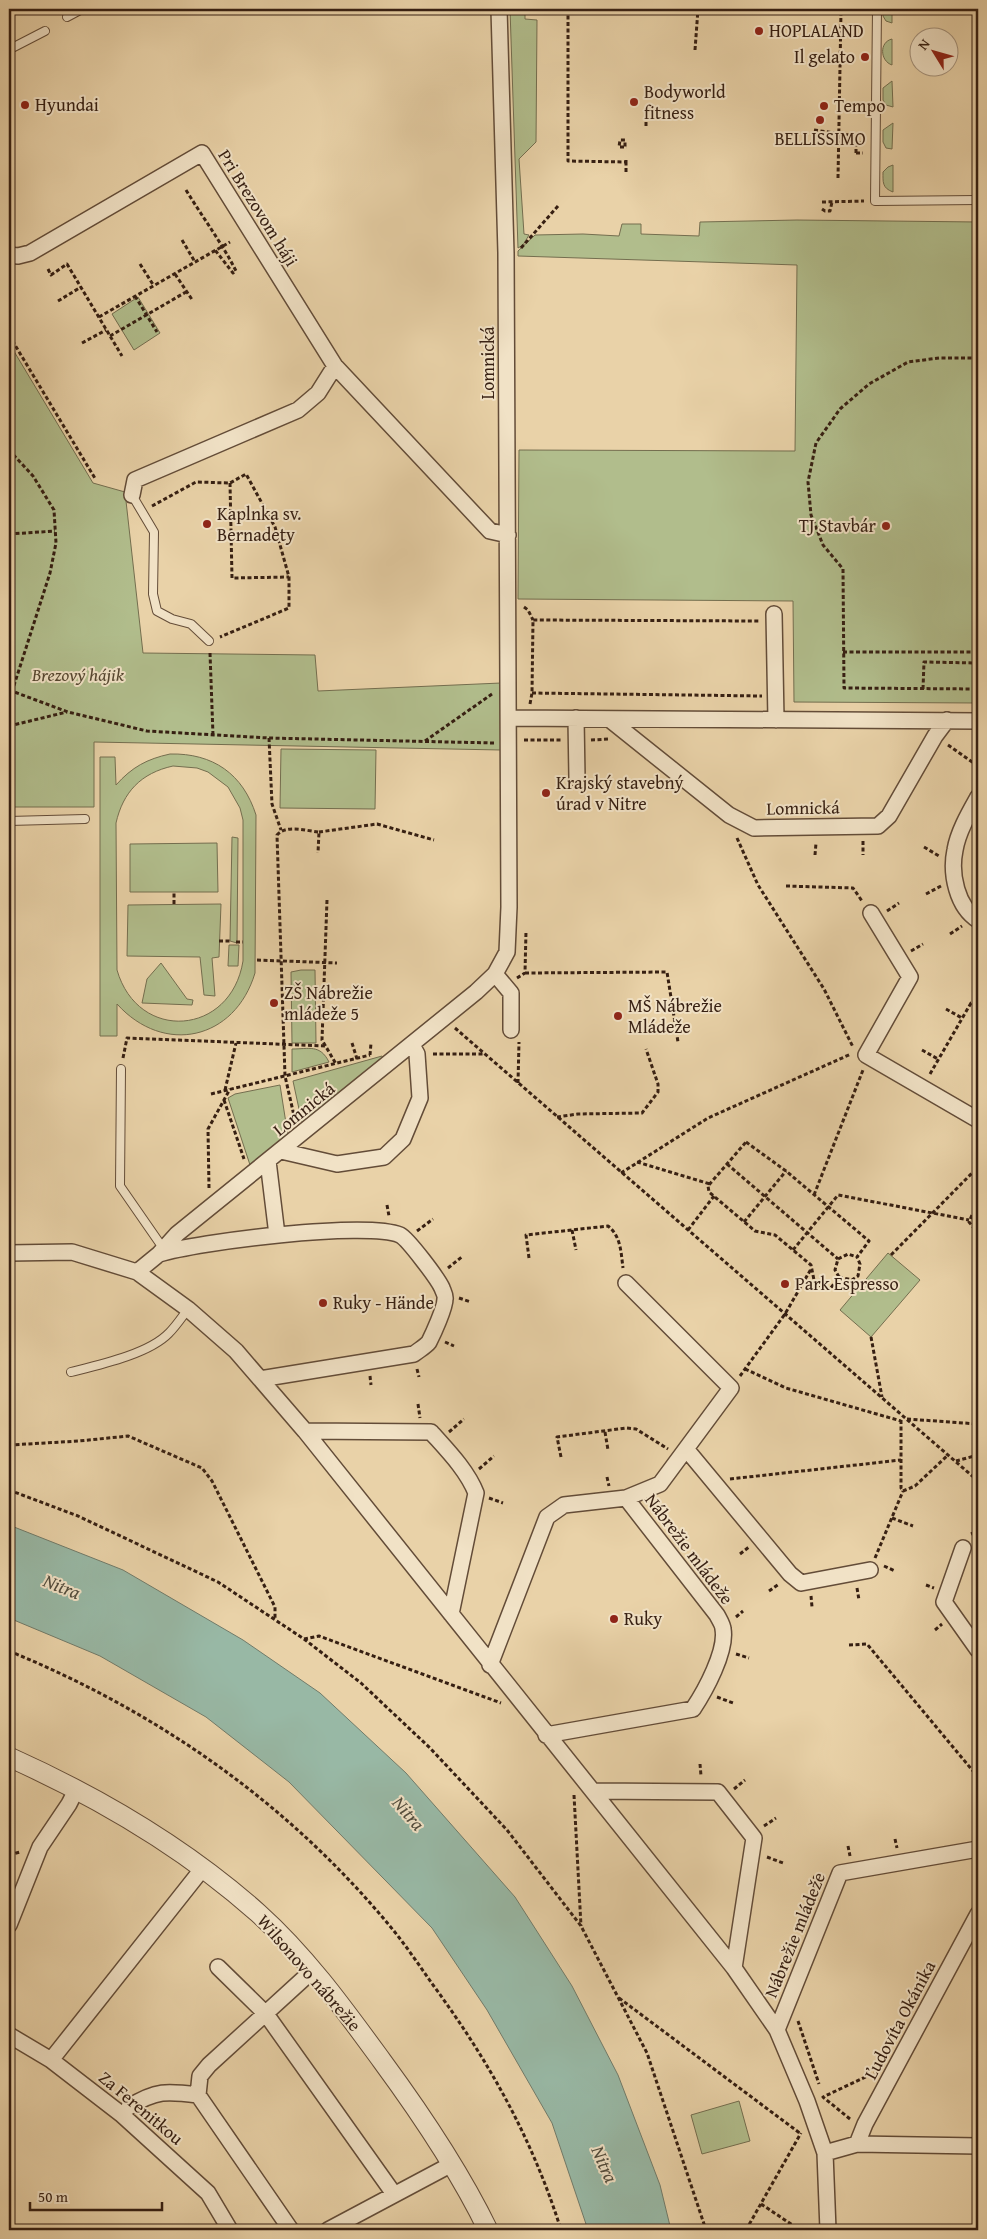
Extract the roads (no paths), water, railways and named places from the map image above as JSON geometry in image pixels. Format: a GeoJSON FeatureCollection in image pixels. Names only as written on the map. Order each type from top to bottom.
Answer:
{"type":"FeatureCollection","features":[{"type":"Feature","properties":{"kind":"street","name":"Lomnická"},"geometry":{"type":"LineString","coordinates":[[137,1272],[250,1176],[414,1050],[495,974],[507,952],[509,907],[509,682],[506,253],[499,9]]}},
{"type":"Feature","properties":{"kind":"street","name":"Pri Brezovom háji"},"geometry":{"type":"LineString","coordinates":[[9,255],[18,256],[30,252],[202,153],[335,366],[490,531],[508,535]]}},
{"type":"Feature","properties":{"kind":"street"},"geometry":{"type":"LineString","coordinates":[[132,494],[135,480],[298,410],[318,393],[335,366]]}},
{"type":"Feature","properties":{"kind":"street"},"geometry":{"type":"LineString","coordinates":[[774,614],[776,720]]}},
{"type":"Feature","properties":{"kind":"street"},"geometry":{"type":"LineString","coordinates":[[509,718],[978,720]]}},
{"type":"Feature","properties":{"kind":"street"},"geometry":{"type":"LineString","coordinates":[[576,718],[577,778]]}},
{"type":"Feature","properties":{"kind":"street","name":"Lomnická"},"geometry":{"type":"LineString","coordinates":[[609,719],[726,812],[754,828],[878,826],[889,816],[935,736],[947,720]]}},
{"type":"Feature","properties":{"kind":"street"},"geometry":{"type":"LineString","coordinates":[[978,797],[967,817],[955,851],[955,858],[957,895],[970,915],[978,920]]}},
{"type":"Feature","properties":{"kind":"street"},"geometry":{"type":"LineString","coordinates":[[871,913],[910,977],[866,1055],[978,1120]]}},
{"type":"Feature","properties":{"kind":"street"},"geometry":{"type":"LineString","coordinates":[[495,974],[511,993],[511,1030]]}},
{"type":"Feature","properties":{"kind":"street"},"geometry":{"type":"LineString","coordinates":[[282,1151],[337,1164],[384,1157],[403,1139],[420,1098],[414,1050]]}},
{"type":"Feature","properties":{"kind":"street"},"geometry":{"type":"LineString","coordinates":[[268,1162],[277,1235]]}},
{"type":"Feature","properties":{"kind":"street"},"geometry":{"type":"LineString","coordinates":[[161,1251],[277,1235],[344,1231],[392,1233],[402,1236],[441,1286],[446,1298],[428,1343],[414,1354],[260,1379]]}},
{"type":"Feature","properties":{"kind":"street","name":"Nábrežie mládeže"},"geometry":{"type":"LineString","coordinates":[[9,1253],[72,1252],[137,1272],[188,1309],[236,1351],[304,1431],[734,1968],[776,2030],[812,2115],[825,2153],[828,2230]]}},
{"type":"Feature","properties":{"kind":"street"},"geometry":{"type":"LineString","coordinates":[[626,1283],[731,1388],[660,1484],[626,1498]]}},
{"type":"Feature","properties":{"kind":"street"},"geometry":{"type":"LineString","coordinates":[[304,1431],[431,1432],[446,1448],[473,1483],[476,1492],[451,1614]]}},
{"type":"Feature","properties":{"kind":"street"},"geometry":{"type":"LineString","coordinates":[[684,1454],[713,1481],[790,1574],[801,1583],[870,1570]]}},
{"type":"Feature","properties":{"kind":"street","name":"Nábrežie mládeže"},"geometry":{"type":"LineString","coordinates":[[490,1665],[547,1517],[564,1505],[626,1498],[717,1615],[724,1630],[722,1648],[704,1692],[693,1709],[546,1735]]}},
{"type":"Feature","properties":{"kind":"street"},"geometry":{"type":"LineString","coordinates":[[963,1548],[944,1602],[978,1650]]}},
{"type":"Feature","properties":{"kind":"street","name":"Wilsonovo nábrežie"},"geometry":{"type":"LineString","coordinates":[[9,1757],[76,1790],[168,1844],[203,1868],[258,1914],[338,2001],[399,2084],[452,2164],[488,2230]]}},
{"type":"Feature","properties":{"kind":"street"},"geometry":{"type":"LineString","coordinates":[[9,1925],[40,1847],[69,1804],[76,1790]]}},
{"type":"Feature","properties":{"kind":"street"},"geometry":{"type":"LineString","coordinates":[[594,1791],[718,1792],[754,1838],[734,1968]]}},
{"type":"Feature","properties":{"kind":"street","name":"Nábrežie mládeže"},"geometry":{"type":"LineString","coordinates":[[776,2030],[840,1873],[978,1849]]}},
{"type":"Feature","properties":{"kind":"street"},"geometry":{"type":"LineString","coordinates":[[51,2060],[203,1868]]}},
{"type":"Feature","properties":{"kind":"street","name":"Ľudovíta Okánika"},"geometry":{"type":"LineString","coordinates":[[857,2144],[865,2124],[978,1914]]}},
{"type":"Feature","properties":{"kind":"street"},"geometry":{"type":"LineString","coordinates":[[218,1966],[266,2014],[394,2194]]}},
{"type":"Feature","properties":{"kind":"street"},"geometry":{"type":"LineString","coordinates":[[291,2230],[198,2095],[200,2076],[312,1972]]}},
{"type":"Feature","properties":{"kind":"street","name":"Za Ferenitkou"},"geometry":{"type":"LineString","coordinates":[[9,2035],[51,2060],[121,2114],[176,2162],[208,2193],[230,2230]]}},
{"type":"Feature","properties":{"kind":"street"},"geometry":{"type":"LineString","coordinates":[[129,2107],[143,2099],[166,2091],[198,2095]]}},
{"type":"Feature","properties":{"kind":"street"},"geometry":{"type":"LineString","coordinates":[[825,2153],[857,2144],[978,2146]]}},
{"type":"Feature","properties":{"kind":"street"},"geometry":{"type":"LineString","coordinates":[[328,2230],[452,2164]]}},
{"type":"Feature","properties":{"kind":"lane"},"geometry":{"type":"LineString","coordinates":[[68,17],[82,9]]}},
{"type":"Feature","properties":{"kind":"lane"},"geometry":{"type":"LineString","coordinates":[[877,9],[875,201],[978,200]]}},
{"type":"Feature","properties":{"kind":"lane"},"geometry":{"type":"LineString","coordinates":[[9,48],[45,31]]}},
{"type":"Feature","properties":{"kind":"lane"},"geometry":{"type":"LineString","coordinates":[[132,494],[154,532],[153,594],[157,611],[172,619],[191,624],[209,641]]}},
{"type":"Feature","properties":{"kind":"lane"},"geometry":{"type":"LineString","coordinates":[[9,821],[85,819]]}},
{"type":"Feature","properties":{"kind":"lane"},"geometry":{"type":"LineString","coordinates":[[121,1069],[120,1186],[161,1251]]}},
{"type":"Feature","properties":{"kind":"lane"},"geometry":{"type":"LineString","coordinates":[[72,1372],[119,1360],[147,1347],[168,1335],[188,1309]]}},
{"type":"Feature","properties":{"kind":"water","name":"Nitra"},"geometry":{"type":"Polygon","coordinates":[[[9,1525],[123,1570],[243,1640],[320,1693],[406,1773],[515,1897],[572,1986],[618,2075],[660,2185],[671,2230],[588,2230],[552,2123],[487,2010],[432,1928],[289,1782],[206,1717],[100,1656],[9,1618],[9,1525]]]}},
{"type":"Feature","properties":{"kind":"place","name":"HOPLALAND"},"geometry":{"type":"Point","coordinates":[759,31]}},
{"type":"Feature","properties":{"kind":"place","name":"Il gelato"},"geometry":{"type":"Point","coordinates":[865,57]}},
{"type":"Feature","properties":{"kind":"place","name":"Bodyworld fitness"},"geometry":{"type":"Point","coordinates":[634,102]}},
{"type":"Feature","properties":{"kind":"place","name":"Hyundai"},"geometry":{"type":"Point","coordinates":[25,105]}},
{"type":"Feature","properties":{"kind":"place","name":"Tempo"},"geometry":{"type":"Point","coordinates":[824,106]}},
{"type":"Feature","properties":{"kind":"place","name":"BELLISSIMO"},"geometry":{"type":"Point","coordinates":[820,120]}},
{"type":"Feature","properties":{"kind":"place","name":"Kaplnka sv. Bernadety"},"geometry":{"type":"Point","coordinates":[207,524]}},
{"type":"Feature","properties":{"kind":"place","name":"TJ Stavbár"},"geometry":{"type":"Point","coordinates":[886,526]}},
{"type":"Feature","properties":{"kind":"place","name":"Krajský stavebný úrad v Nitre"},"geometry":{"type":"Point","coordinates":[546,793]}},
{"type":"Feature","properties":{"kind":"place","name":"ZŠ Nábrežie mládeže 5"},"geometry":{"type":"Point","coordinates":[274,1003]}},
{"type":"Feature","properties":{"kind":"place","name":"MŠ Nábrežie Mládeže"},"geometry":{"type":"Point","coordinates":[618,1016]}},
{"type":"Feature","properties":{"kind":"place","name":"Park Espresso"},"geometry":{"type":"Point","coordinates":[785,1284]}},
{"type":"Feature","properties":{"kind":"place","name":"Ruky - Hände"},"geometry":{"type":"Point","coordinates":[323,1303]}},
{"type":"Feature","properties":{"kind":"place","name":"Ruky"},"geometry":{"type":"Point","coordinates":[614,1619]}},
{"type":"Feature","properties":{"kind":"park label","name":"Brezový hájik"},"geometry":{"type":"Point","coordinates":[78,675]}}]}
